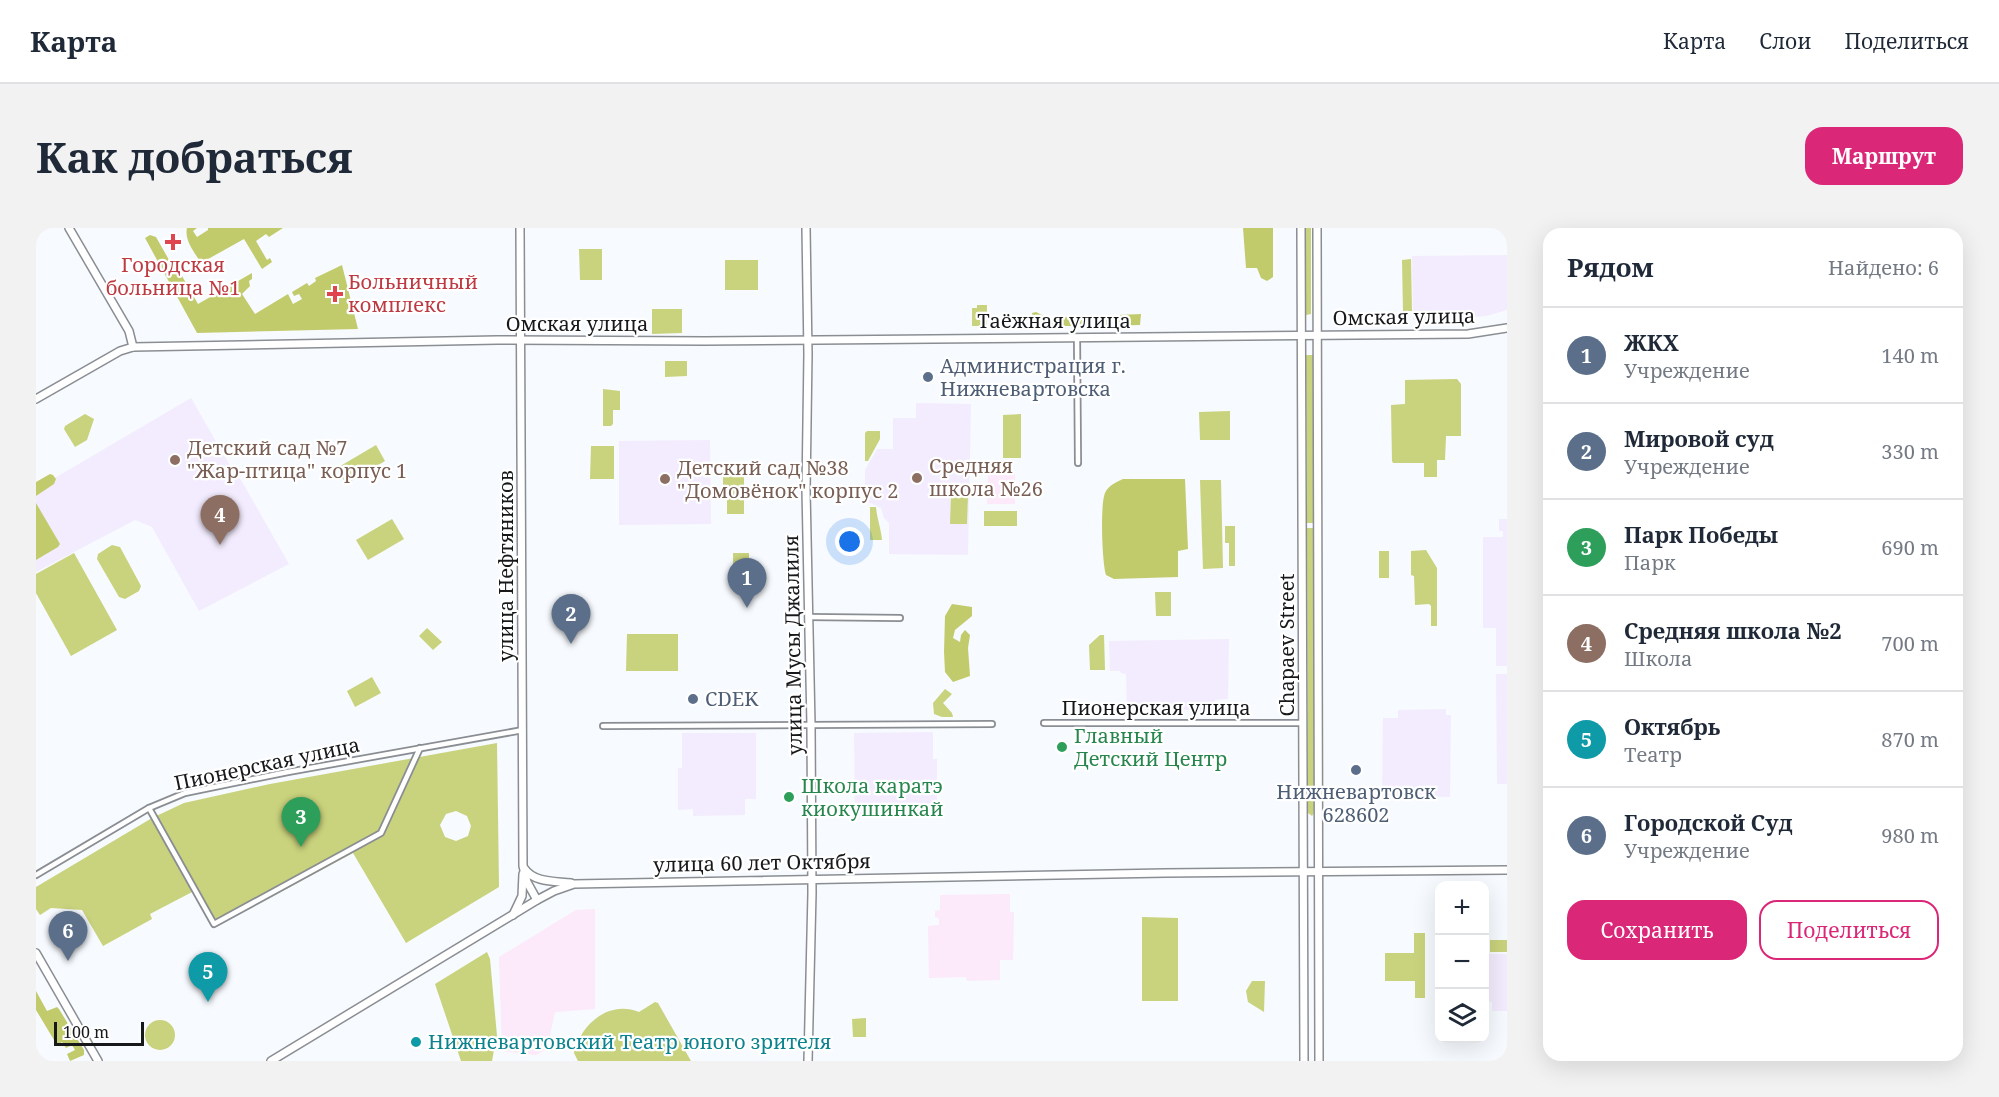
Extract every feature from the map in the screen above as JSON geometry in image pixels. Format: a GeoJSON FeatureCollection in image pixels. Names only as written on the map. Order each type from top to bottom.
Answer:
{"type":"FeatureCollection","features":[{"type":"Feature","properties":{"kind":"main road"},"geometry":{"type":"LineString","coordinates":[[69,228],[129,331],[133,347]]}},
{"type":"Feature","properties":{"kind":"main road","name":"улица Нефтяников"},"geometry":{"type":"LineString","coordinates":[[520,228],[523,866],[527,882],[537,900]]}},
{"type":"Feature","properties":{"kind":"main road","name":"улица Мусы Джалиля"},"geometry":{"type":"LineString","coordinates":[[806,228],[812,879],[808,1061]]}},
{"type":"Feature","properties":{"kind":"main road","name":"Chapaev Street"},"geometry":{"type":"LineString","coordinates":[[1300,228],[1304,1061]]}},
{"type":"Feature","properties":{"kind":"main road","name":"Chapaev Street"},"geometry":{"type":"LineString","coordinates":[[1317,228],[1319,1061]]}},
{"type":"Feature","properties":{"kind":"main road","name":"Омская улица"},"geometry":{"type":"LineString","coordinates":[[1302,335],[1468,334],[1507,328]]}},
{"type":"Feature","properties":{"kind":"main road","name":"Таёжная улица"},"geometry":{"type":"LineString","coordinates":[[807,339],[1302,335]]}},
{"type":"Feature","properties":{"kind":"main road","name":"Омская улица"},"geometry":{"type":"LineString","coordinates":[[36,399],[120,351],[133,347],[521,340],[807,339]]}},
{"type":"Feature","properties":{"kind":"main road"},"geometry":{"type":"LineString","coordinates":[[1303,815],[1305,821],[1311,823],[1318,815]]}},
{"type":"Feature","properties":{"kind":"main road"},"geometry":{"type":"LineString","coordinates":[[523,866],[531,876],[537,879],[574,884]]}},
{"type":"Feature","properties":{"kind":"main road"},"geometry":{"type":"LineString","coordinates":[[510,917],[522,896],[523,866]]}},
{"type":"Feature","properties":{"kind":"main road"},"geometry":{"type":"LineString","coordinates":[[1318,872],[1507,870]]}},
{"type":"Feature","properties":{"kind":"main road","name":"улица 60 лет Октября"},"geometry":{"type":"LineString","coordinates":[[271,1061],[537,900],[574,884],[1318,872]]}},
{"type":"Feature","properties":{"kind":"main road"},"geometry":{"type":"LineString","coordinates":[[36,953],[98,1061]]}},
{"type":"Feature","properties":{"kind":"main road"},"geometry":{"type":"LineString","coordinates":[[1304,1006],[1318,1006]]}},
{"type":"Feature","properties":{"kind":"street"},"geometry":{"type":"LineString","coordinates":[[1077,337],[1078,463]]}},
{"type":"Feature","properties":{"kind":"street"},"geometry":{"type":"LineString","coordinates":[[808,617],[900,618]]}},
{"type":"Feature","properties":{"kind":"street"},"geometry":{"type":"LineString","coordinates":[[603,726],[992,723]]}},
{"type":"Feature","properties":{"kind":"street","name":"Пионерская улица"},"geometry":{"type":"LineString","coordinates":[[1044,723],[1303,723]]}},
{"type":"Feature","properties":{"kind":"street","name":"Пионерская улица"},"geometry":{"type":"LineString","coordinates":[[36,875],[149,808],[185,793],[522,730]]}},
{"type":"Feature","properties":{"kind":"street"},"geometry":{"type":"LineString","coordinates":[[149,808],[214,924],[381,833],[420,748]]}},
{"type":"Feature","properties":{"kind":"shaded area"},"geometry":{"type":"Polygon","coordinates":[[[1507,255],[1507,310],[1486,316],[1413,320],[1412,256],[1507,255]]]}},
{"type":"Feature","properties":{"kind":"shaded area"},"geometry":{"type":"Polygon","coordinates":[[[191,398],[289,564],[199,611],[152,527],[135,520],[36,572],[36,489],[191,398]]]}},
{"type":"Feature","properties":{"kind":"shaded area","name":"Средняя школа №26"},"geometry":{"type":"Polygon","coordinates":[[[916,403],[971,404],[968,555],[889,554],[889,523],[884,518],[881,508],[868,502],[868,495],[862,493],[861,487],[865,485],[865,470],[877,449],[893,449],[893,418],[916,418],[916,403]]]}},
{"type":"Feature","properties":{"kind":"shaded area","name":"Детский сад №38 \"Домовёнок\" корпус 2"},"geometry":{"type":"Polygon","coordinates":[[[710,440],[711,524],[619,525],[619,441],[710,440]]]}},
{"type":"Feature","properties":{"kind":"shaded area"},"geometry":{"type":"Polygon","coordinates":[[[988,474],[1015,474],[1015,504],[987,504],[988,474]]]}},
{"type":"Feature","properties":{"kind":"shaded area"},"geometry":{"type":"Polygon","coordinates":[[[1499,519],[1507,519],[1507,666],[1496,666],[1496,628],[1483,628],[1483,537],[1503,537],[1503,531],[1499,531],[1499,519]]]}},
{"type":"Feature","properties":{"kind":"shaded area"},"geometry":{"type":"Polygon","coordinates":[[[1229,639],[1228,699],[1215,700],[1215,710],[1127,710],[1126,674],[1120,671],[1110,671],[1109,641],[1229,639]]]}},
{"type":"Feature","properties":{"kind":"shaded area"},"geometry":{"type":"Polygon","coordinates":[[[1496,674],[1507,674],[1507,784],[1497,784],[1496,674]]]}},
{"type":"Feature","properties":{"kind":"shaded area"},"geometry":{"type":"Polygon","coordinates":[[[1446,709],[1446,715],[1451,715],[1450,797],[1382,795],[1383,718],[1398,718],[1398,710],[1446,709]]]}},
{"type":"Feature","properties":{"kind":"shaded area"},"geometry":{"type":"Polygon","coordinates":[[[933,732],[933,759],[937,759],[937,806],[932,806],[932,812],[855,814],[854,733],[933,732]]]}},
{"type":"Feature","properties":{"kind":"shaded area"},"geometry":{"type":"Polygon","coordinates":[[[682,733],[756,733],[756,799],[745,799],[745,815],[693,816],[693,809],[678,810],[678,768],[682,768],[682,733]]]}},
{"type":"Feature","properties":{"kind":"shaded area"},"geometry":{"type":"Polygon","coordinates":[[[1010,894],[1010,912],[1014,912],[1013,960],[1000,960],[1000,980],[967,981],[966,977],[929,978],[928,926],[939,925],[939,918],[935,917],[935,911],[940,910],[940,895],[1010,894]]]}},
{"type":"Feature","properties":{"kind":"shaded area"},"geometry":{"type":"Polygon","coordinates":[[[595,909],[595,1009],[555,1012],[547,1049],[536,1055],[502,1051],[499,957],[576,910],[595,909]]]}},
{"type":"Feature","properties":{"kind":"shaded area"},"geometry":{"type":"Polygon","coordinates":[[[1489,954],[1507,954],[1507,1011],[1492,1011],[1492,1002],[1489,1002],[1489,954]]]}},
{"type":"Feature","properties":{"kind":"green space"},"geometry":{"type":"Polygon","coordinates":[[[187,228],[197,228],[193,231],[197,237],[208,228],[283,228],[269,237],[266,234],[256,241],[267,260],[270,258],[272,262],[262,269],[244,239],[201,263],[189,242],[187,228]]]}},
{"type":"Feature","properties":{"kind":"green space"},"geometry":{"type":"Polygon","coordinates":[[[1243,228],[1273,228],[1273,277],[1267,281],[1261,278],[1257,268],[1246,268],[1243,228]]]}},
{"type":"Feature","properties":{"kind":"green space"},"geometry":{"type":"Polygon","coordinates":[[[1306,228],[1311,228],[1311,314],[1306,315],[1306,228]]]}},
{"type":"Feature","properties":{"kind":"green space"},"geometry":{"type":"Polygon","coordinates":[[[150,235],[156,237],[198,304],[252,273],[250,286],[242,294],[255,314],[288,294],[293,304],[302,299],[299,294],[294,296],[292,292],[307,283],[309,286],[316,281],[315,278],[342,265],[358,329],[197,333],[145,238],[150,235]]]}},
{"type":"Feature","properties":{"kind":"green space"},"geometry":{"type":"Polygon","coordinates":[[[579,249],[602,249],[602,280],[580,280],[579,249]]]}},
{"type":"Feature","properties":{"kind":"green space"},"geometry":{"type":"Polygon","coordinates":[[[1411,259],[1412,311],[1403,311],[1402,260],[1411,259]]]}},
{"type":"Feature","properties":{"kind":"green space"},"geometry":{"type":"Polygon","coordinates":[[[725,260],[758,260],[758,290],[725,290],[725,260]]]}},
{"type":"Feature","properties":{"kind":"green space"},"geometry":{"type":"Polygon","coordinates":[[[977,305],[987,305],[987,326],[972,326],[972,308],[977,308],[977,305]]]}},
{"type":"Feature","properties":{"kind":"green space"},"geometry":{"type":"Polygon","coordinates":[[[652,309],[682,309],[682,333],[652,334],[652,309]]]}},
{"type":"Feature","properties":{"kind":"green space"},"geometry":{"type":"Polygon","coordinates":[[[1036,312],[1048,318],[1066,317],[1083,320],[1083,326],[1033,326],[1032,313],[1036,312]]]}},
{"type":"Feature","properties":{"kind":"green space"},"geometry":{"type":"Polygon","coordinates":[[[1141,314],[1140,325],[1095,326],[1096,316],[1141,314]]]}},
{"type":"Feature","properties":{"kind":"green space"},"geometry":{"type":"Polygon","coordinates":[[[1306,355],[1313,355],[1314,523],[1307,523],[1306,355]]]}},
{"type":"Feature","properties":{"kind":"green space"},"geometry":{"type":"Polygon","coordinates":[[[665,361],[687,361],[687,376],[665,377],[665,361]]]}},
{"type":"Feature","properties":{"kind":"green space"},"geometry":{"type":"Polygon","coordinates":[[[1457,379],[1461,384],[1461,436],[1446,436],[1445,460],[1437,460],[1437,477],[1424,477],[1424,463],[1393,463],[1391,405],[1405,404],[1405,380],[1457,379]]]}},
{"type":"Feature","properties":{"kind":"green space"},"geometry":{"type":"Polygon","coordinates":[[[603,389],[620,391],[620,410],[613,410],[611,426],[603,426],[603,389]]]}},
{"type":"Feature","properties":{"kind":"green space"},"geometry":{"type":"Polygon","coordinates":[[[1230,411],[1230,440],[1200,440],[1199,412],[1230,411]]]}},
{"type":"Feature","properties":{"kind":"green space"},"geometry":{"type":"Polygon","coordinates":[[[85,414],[94,419],[87,440],[75,447],[64,429],[65,426],[85,414]]]}},
{"type":"Feature","properties":{"kind":"green space"},"geometry":{"type":"Polygon","coordinates":[[[1021,414],[1021,458],[1003,458],[1003,415],[1021,414]]]}},
{"type":"Feature","properties":{"kind":"green space"},"geometry":{"type":"Polygon","coordinates":[[[880,431],[880,439],[868,461],[865,461],[865,433],[880,431]]]}},
{"type":"Feature","properties":{"kind":"green space"},"geometry":{"type":"Polygon","coordinates":[[[376,445],[385,461],[346,484],[337,468],[376,445]]]}},
{"type":"Feature","properties":{"kind":"green space"},"geometry":{"type":"Polygon","coordinates":[[[591,446],[614,446],[614,479],[590,479],[591,446]]]}},
{"type":"Feature","properties":{"kind":"green space"},"geometry":{"type":"Polygon","coordinates":[[[723,473],[744,473],[744,514],[727,514],[727,490],[723,490],[723,473]]]}},
{"type":"Feature","properties":{"kind":"green space"},"geometry":{"type":"Polygon","coordinates":[[[50,474],[56,479],[54,484],[36,496],[36,482],[50,474]]]}},
{"type":"Feature","properties":{"kind":"green space"},"geometry":{"type":"Polygon","coordinates":[[[1123,479],[1185,479],[1188,549],[1178,551],[1178,577],[1114,579],[1106,575],[1102,534],[1103,499],[1108,488],[1123,479]]]}},
{"type":"Feature","properties":{"kind":"green space"},"geometry":{"type":"Polygon","coordinates":[[[1200,480],[1221,480],[1223,568],[1203,569],[1200,480]]]}},
{"type":"Feature","properties":{"kind":"green space"},"geometry":{"type":"Polygon","coordinates":[[[951,495],[968,495],[967,524],[950,524],[951,495]]]}},
{"type":"Feature","properties":{"kind":"green space"},"geometry":{"type":"Polygon","coordinates":[[[36,503],[60,544],[36,560],[36,503]]]}},
{"type":"Feature","properties":{"kind":"green space"},"geometry":{"type":"Polygon","coordinates":[[[870,507],[876,507],[882,540],[870,540],[870,507]]]}},
{"type":"Feature","properties":{"kind":"green space"},"geometry":{"type":"Polygon","coordinates":[[[984,511],[1017,511],[1017,526],[984,526],[984,511]]]}},
{"type":"Feature","properties":{"kind":"green space"},"geometry":{"type":"Polygon","coordinates":[[[392,519],[404,539],[368,560],[356,540],[392,519]]]}},
{"type":"Feature","properties":{"kind":"green space"},"geometry":{"type":"Polygon","coordinates":[[[1225,526],[1235,526],[1235,566],[1229,566],[1229,543],[1225,543],[1225,526]]]}},
{"type":"Feature","properties":{"kind":"green space"},"geometry":{"type":"Polygon","coordinates":[[[1307,528],[1314,528],[1314,813],[1312,816],[1308,813],[1307,528]]]}},
{"type":"Feature","properties":{"kind":"green space"},"geometry":{"type":"Polygon","coordinates":[[[112,545],[120,547],[141,586],[139,591],[125,599],[119,597],[97,559],[98,554],[112,545]]]}},
{"type":"Feature","properties":{"kind":"green space"},"geometry":{"type":"Polygon","coordinates":[[[1426,550],[1437,568],[1437,626],[1431,626],[1431,606],[1429,604],[1415,605],[1411,551],[1426,550]]]}},
{"type":"Feature","properties":{"kind":"green space"},"geometry":{"type":"Polygon","coordinates":[[[1379,551],[1389,551],[1389,578],[1379,578],[1379,551]]]}},
{"type":"Feature","properties":{"kind":"green space"},"geometry":{"type":"Polygon","coordinates":[[[74,553],[117,630],[71,656],[36,593],[36,574],[74,553]]]}},
{"type":"Feature","properties":{"kind":"green space"},"geometry":{"type":"Polygon","coordinates":[[[733,553],[749,553],[749,571],[733,571],[733,553]]]}},
{"type":"Feature","properties":{"kind":"green space"},"geometry":{"type":"Polygon","coordinates":[[[1155,592],[1171,592],[1171,616],[1156,616],[1155,592]]]}},
{"type":"Feature","properties":{"kind":"green space"},"geometry":{"type":"Polygon","coordinates":[[[952,604],[972,607],[972,616],[955,630],[953,638],[960,642],[965,630],[970,635],[968,648],[970,676],[953,682],[945,672],[944,652],[945,616],[952,604]]]}},
{"type":"Feature","properties":{"kind":"green space"},"geometry":{"type":"Polygon","coordinates":[[[427,628],[442,642],[433,650],[419,636],[427,628]]]}},
{"type":"Feature","properties":{"kind":"green space"},"geometry":{"type":"Polygon","coordinates":[[[627,634],[678,634],[678,671],[626,671],[627,634]]]}},
{"type":"Feature","properties":{"kind":"green space"},"geometry":{"type":"Polygon","coordinates":[[[1100,635],[1104,635],[1105,670],[1090,670],[1089,645],[1100,635]]]}},
{"type":"Feature","properties":{"kind":"green space"},"geometry":{"type":"Polygon","coordinates":[[[372,677],[381,693],[355,707],[347,691],[372,677]]]}},
{"type":"Feature","properties":{"kind":"green space"},"geometry":{"type":"Polygon","coordinates":[[[945,689],[952,694],[943,703],[953,717],[934,714],[933,703],[945,689]]]}},
{"type":"Feature","properties":{"kind":"green space"},"geometry":{"type":"Polygon","coordinates":[[[497,743],[499,887],[406,943],[353,853],[214,928],[194,891],[150,914],[152,919],[103,946],[82,910],[51,908],[40,915],[36,909],[36,887],[152,818],[184,803],[270,784],[497,743]],[[456,811],[446,814],[440,825],[445,837],[456,841],[468,836],[471,826],[467,816],[456,811]]]}},
{"type":"Feature","properties":{"kind":"green space"},"geometry":{"type":"Polygon","coordinates":[[[1142,917],[1178,918],[1178,1001],[1142,1001],[1142,917]]]}},
{"type":"Feature","properties":{"kind":"green space"},"geometry":{"type":"Polygon","coordinates":[[[1414,933],[1425,933],[1425,998],[1415,998],[1415,981],[1385,981],[1385,953],[1414,953],[1414,933]]]}},
{"type":"Feature","properties":{"kind":"green space"},"geometry":{"type":"Polygon","coordinates":[[[1490,940],[1507,940],[1507,952],[1490,952],[1490,940]]]}},
{"type":"Feature","properties":{"kind":"green space"},"geometry":{"type":"Polygon","coordinates":[[[487,952],[490,959],[498,1047],[494,1050],[492,1061],[461,1061],[435,984],[487,952]]]}},
{"type":"Feature","properties":{"kind":"green space"},"geometry":{"type":"Polygon","coordinates":[[[1252,981],[1265,981],[1264,1012],[1248,1002],[1246,991],[1252,981]]]}},
{"type":"Feature","properties":{"kind":"green space"},"geometry":{"type":"Polygon","coordinates":[[[36,991],[47,1011],[57,1007],[59,1009],[84,1050],[84,1055],[70,1061],[67,1054],[75,1050],[72,1045],[66,1048],[62,1042],[57,1045],[36,1010],[36,991]]]}},
{"type":"Feature","properties":{"kind":"green space"},"geometry":{"type":"Polygon","coordinates":[[[655,1002],[658,1003],[691,1061],[578,1061],[574,1053],[577,1043],[582,1033],[597,1018],[617,1009],[639,1012],[655,1002]]]}},
{"type":"Feature","properties":{"kind":"green space"},"geometry":{"type":"Polygon","coordinates":[[[866,1018],[866,1037],[853,1037],[852,1019],[866,1018]]]}},
{"type":"Feature","properties":{"kind":"green space"},"geometry":{"type":"Polygon","coordinates":[[[160,1020],[170,1025],[175,1035],[170,1045],[160,1050],[150,1045],[145,1035],[150,1025],[160,1020]]]}},
{"type":"Feature","properties":{"kind":"place","name":"Городская больница №1"},"geometry":{"type":"Point","coordinates":[173,242]}},
{"type":"Feature","properties":{"kind":"place","name":"Больничный комплекс"},"geometry":{"type":"Point","coordinates":[335,294]}},
{"type":"Feature","properties":{"kind":"place","name":"Администрация г. Нижневартовска"},"geometry":{"type":"Point","coordinates":[928,377]}},
{"type":"Feature","properties":{"kind":"place","name":"Детский сад №7 \"Жар-птица\" корпус 1"},"geometry":{"type":"Point","coordinates":[175,460]}},
{"type":"Feature","properties":{"kind":"place","name":"Средняя школа №26"},"geometry":{"type":"Point","coordinates":[917,478]}},
{"type":"Feature","properties":{"kind":"place","name":"Детский сад №38 \"Домовёнок\" корпус 2"},"geometry":{"type":"Point","coordinates":[665,479]}},
{"type":"Feature","properties":{"kind":"place","name":"Средняя школа №2"},"geometry":{"type":"Point","coordinates":[220,545]}},
{"type":"Feature","properties":{"kind":"place","name":"ЖКХ"},"geometry":{"type":"Point","coordinates":[747,608]}},
{"type":"Feature","properties":{"kind":"place","name":"Мировой суд"},"geometry":{"type":"Point","coordinates":[571,644]}},
{"type":"Feature","properties":{"kind":"place","name":"CDEK"},"geometry":{"type":"Point","coordinates":[693,699]}},
{"type":"Feature","properties":{"kind":"place","name":"Главный Детский Центр"},"geometry":{"type":"Point","coordinates":[1062,747]}},
{"type":"Feature","properties":{"kind":"place","name":"Нижневартовск 628602"},"geometry":{"type":"Point","coordinates":[1356,770]}},
{"type":"Feature","properties":{"kind":"place","name":"Школа каратэ киокушинкай"},"geometry":{"type":"Point","coordinates":[789,797]}},
{"type":"Feature","properties":{"kind":"place","name":"Парк Победы"},"geometry":{"type":"Point","coordinates":[301,847]}},
{"type":"Feature","properties":{"kind":"place","name":"Городской Суд"},"geometry":{"type":"Point","coordinates":[68,961]}},
{"type":"Feature","properties":{"kind":"place","name":"Октябрь"},"geometry":{"type":"Point","coordinates":[208,1002]}},
{"type":"Feature","properties":{"kind":"place","name":"Нижневартовский Театр юного зрителя"},"geometry":{"type":"Point","coordinates":[416,1042]}}]}
